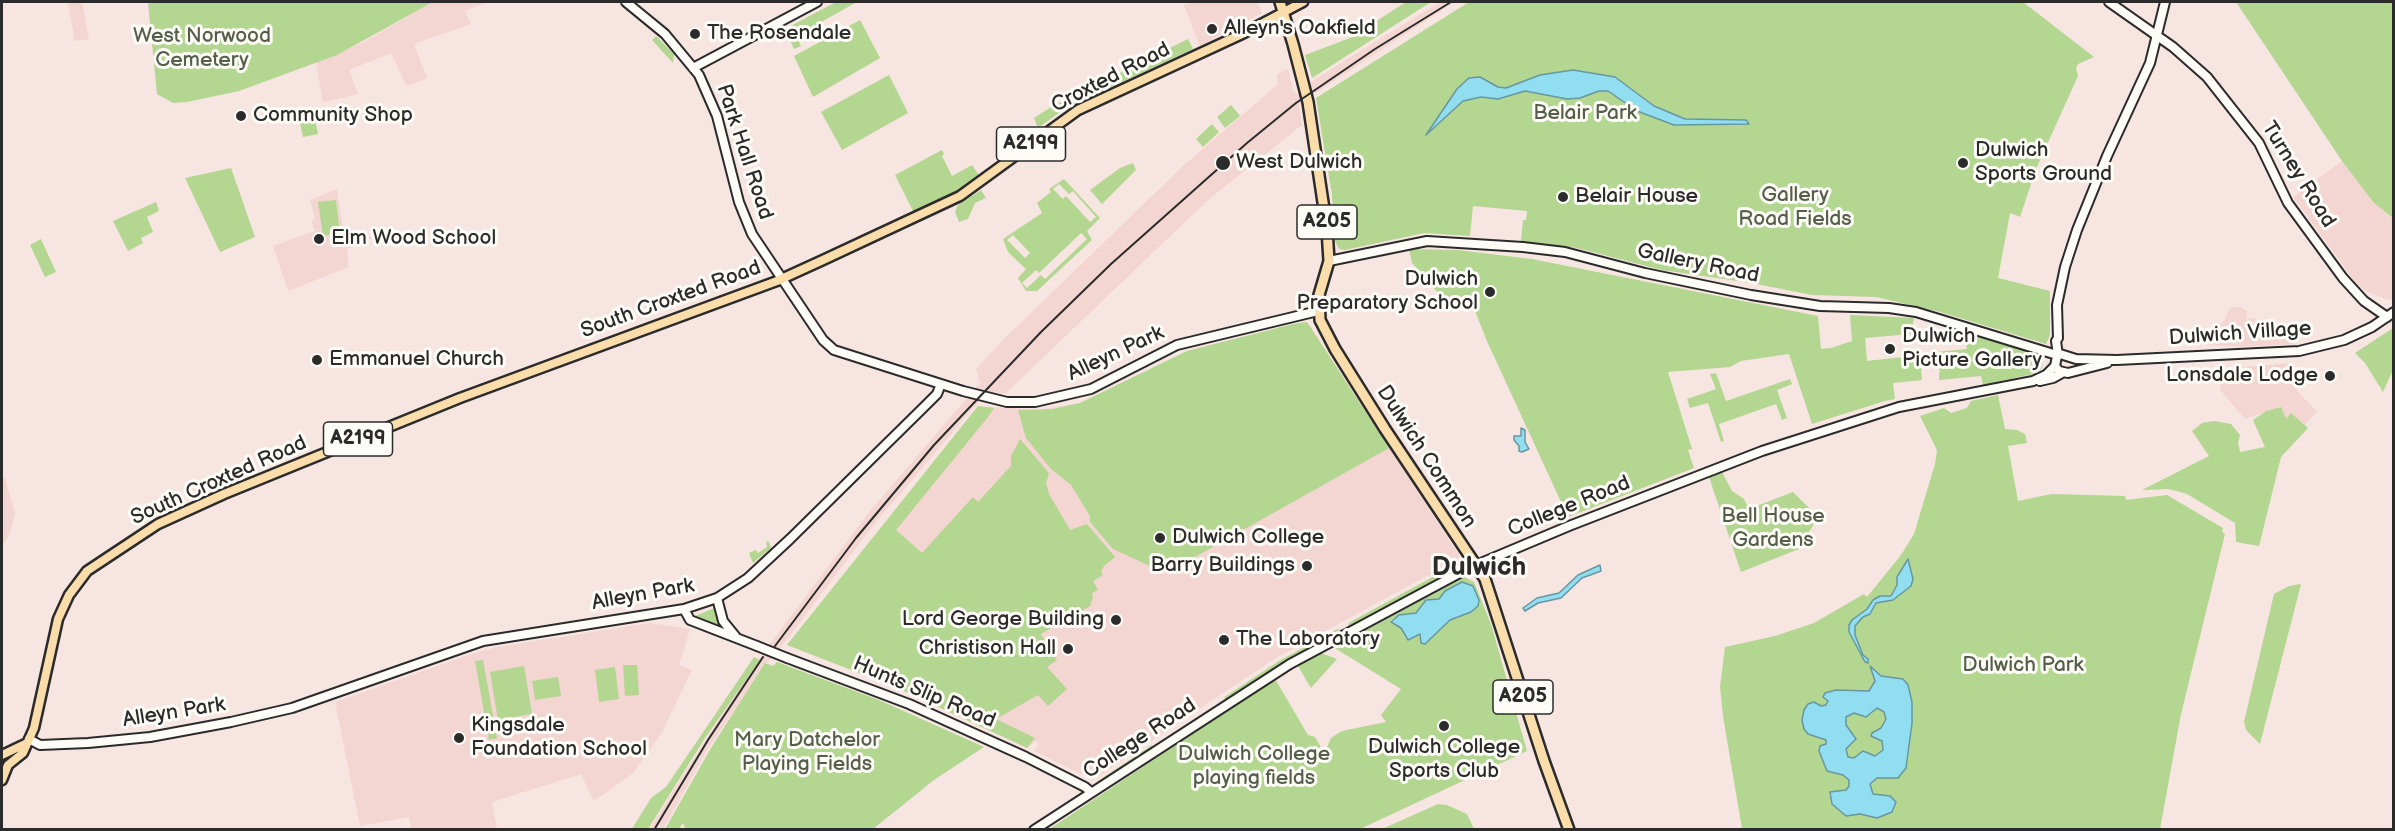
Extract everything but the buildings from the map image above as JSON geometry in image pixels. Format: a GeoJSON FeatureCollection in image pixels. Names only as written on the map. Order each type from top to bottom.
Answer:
{"type":"FeatureCollection","features":[{"type":"Feature","properties":{"kind":"highway","name":"A205"},"geometry":{"type":"LineString","coordinates":[[1280,2],[1308,102],[1328,233],[1329,261],[1319,295],[1318,311]]}},
{"type":"Feature","properties":{"kind":"highway","name":"Dulwich Common"},"geometry":{"type":"LineString","coordinates":[[1318,311],[1328,336],[1345,364],[1485,579],[1544,761],[1569,830]]}},
{"type":"Feature","properties":{"kind":"main road","name":"Croxted Road"},"geometry":{"type":"LineString","coordinates":[[781,279],[950,201],[983,180],[1078,110],[1165,71],[1303,2]]}},
{"type":"Feature","properties":{"kind":"main road","name":"South Croxted Road"},"geometry":{"type":"LineString","coordinates":[[3,777],[8,765],[23,753],[38,715],[58,619],[69,595],[87,571],[152,528],[224,494],[460,398],[781,279]]}},
{"type":"Feature","properties":{"kind":"main road"},"geometry":{"type":"LineString","coordinates":[[2,755],[27,742]]}},
{"type":"Feature","properties":{"kind":"main road","name":"A2199"},"geometry":{"type":"LineString","coordinates":[[2,762],[3,777]]}},
{"type":"Feature","properties":{"kind":"street","name":"Park Hall Road"},"geometry":{"type":"LineString","coordinates":[[626,2],[664,34],[699,75],[717,116],[744,217],[758,244],[829,347],[940,384]]}},
{"type":"Feature","properties":{"kind":"street"},"geometry":{"type":"LineString","coordinates":[[693,68],[817,2]]}},
{"type":"Feature","properties":{"kind":"street","name":"Turney Road"},"geometry":{"type":"LineString","coordinates":[[2109,2],[2159,33],[2169,49],[2174,53],[2177,51],[2207,77],[2229,107],[2256,137],[2294,211],[2343,278],[2371,308],[2390,315]]}},
{"type":"Feature","properties":{"kind":"street"},"geometry":{"type":"LineString","coordinates":[[2062,373],[2055,366],[2060,355],[2056,341],[2058,338],[2058,305],[2065,267],[2077,230],[2107,156],[2147,71],[2163,26],[2165,2]]}},
{"type":"Feature","properties":{"kind":"street","name":"Gallery Road"},"geometry":{"type":"LineString","coordinates":[[1329,261],[1426,241],[1565,252],[1645,273],[1820,306],[1889,308],[1916,312],[2076,359]]}},
{"type":"Feature","properties":{"kind":"street","name":"Alleyn Park"},"geometry":{"type":"LineString","coordinates":[[27,742],[40,745],[80,744],[150,737],[215,725],[292,708],[483,641],[684,609],[717,598],[748,578],[790,539],[937,394],[940,384],[1011,402],[1035,402],[1060,398],[1091,389],[1177,345],[1318,311]]}},
{"type":"Feature","properties":{"kind":"street","name":"Dulwich Village"},"geometry":{"type":"LineString","coordinates":[[2076,359],[2117,360],[2299,351],[2344,340],[2372,327],[2390,315]]}},
{"type":"Feature","properties":{"kind":"street"},"geometry":{"type":"LineString","coordinates":[[2076,359],[2076,370]]}},
{"type":"Feature","properties":{"kind":"street","name":"Dulwich Village"},"geometry":{"type":"LineString","coordinates":[[2062,373],[2117,360]]}},
{"type":"Feature","properties":{"kind":"street","name":"College Road"},"geometry":{"type":"LineString","coordinates":[[2032,381],[2046,375],[2055,366]]}},
{"type":"Feature","properties":{"kind":"street","name":"College Road"},"geometry":{"type":"LineString","coordinates":[[1034,830],[1290,664],[1476,565],[1691,477],[1821,431],[1905,405],[2053,378],[2062,373]]}},
{"type":"Feature","properties":{"kind":"street"},"geometry":{"type":"LineString","coordinates":[[717,598],[723,621],[737,639]]}},
{"type":"Feature","properties":{"kind":"street","name":"Hunts Slip Road"},"geometry":{"type":"LineString","coordinates":[[684,609],[690,620],[918,708],[1018,753],[1091,792]]}},
{"type":"Feature","properties":{"kind":"shaded area"},"geometry":{"type":"Polygon","coordinates":[[[82,2],[89,39],[75,41],[68,3],[82,2]]]}},
{"type":"Feature","properties":{"kind":"shaded area"},"geometry":{"type":"Polygon","coordinates":[[[433,2],[489,2],[465,11],[471,24],[414,44],[427,78],[407,86],[391,53],[349,70],[358,94],[323,102],[316,63],[362,43],[433,2]]]}},
{"type":"Feature","properties":{"kind":"shaded area","name":"Alleyn's Oakfield"},"geometry":{"type":"Polygon","coordinates":[[[1194,2],[1258,2],[1262,13],[1200,46],[1184,5],[1194,2]]]}},
{"type":"Feature","properties":{"kind":"shaded area"},"geometry":{"type":"Polygon","coordinates":[[[1440,2],[1454,2],[1299,104],[1302,125],[1209,199],[1006,393],[987,393],[872,527],[767,663],[709,747],[663,829],[649,830],[769,645],[870,511],[980,383],[976,369],[1004,339],[1183,166],[1277,85],[1277,74],[1287,69],[1289,71],[1293,91],[1297,94],[1315,79],[1440,2]]]}},
{"type":"Feature","properties":{"kind":"shaded area"},"geometry":{"type":"Polygon","coordinates":[[[2342,161],[2374,203],[2393,218],[2393,299],[2389,300],[2365,291],[2356,283],[2293,197],[2342,161]]]}},
{"type":"Feature","properties":{"kind":"shaded area","name":"Elm Wood School"},"geometry":{"type":"Polygon","coordinates":[[[337,189],[345,241],[375,236],[375,238],[353,243],[353,247],[347,249],[349,267],[288,291],[273,246],[315,231],[311,221],[315,219],[310,200],[337,189]]]}},
{"type":"Feature","properties":{"kind":"shaded area"},"geometry":{"type":"Polygon","coordinates":[[[2240,307],[2247,311],[2246,319],[2253,318],[2268,326],[2291,326],[2294,344],[2243,347],[2197,344],[2199,328],[2216,329],[2224,321],[2230,308],[2240,307]]]}},
{"type":"Feature","properties":{"kind":"shaded area","name":"Dulwich College"},"geometry":{"type":"Polygon","coordinates":[[[1304,322],[1309,324],[1459,555],[1458,559],[1274,659],[1093,780],[1034,751],[1039,744],[1035,741],[1028,748],[927,700],[787,645],[978,406],[1038,410],[1080,403],[1187,351],[1304,322]]]}},
{"type":"Feature","properties":{"kind":"shaded area"},"geometry":{"type":"Polygon","coordinates":[[[2292,363],[2299,387],[2296,390],[2317,411],[2305,425],[2291,413],[2286,419],[2280,407],[2245,419],[2221,391],[2219,369],[2292,363]]]}},
{"type":"Feature","properties":{"kind":"shaded area"},"geometry":{"type":"Polygon","coordinates":[[[5,478],[15,513],[10,533],[2,547],[2,479],[5,478]]]}},
{"type":"Feature","properties":{"kind":"shaded area","name":"Kingsdale Foundation School"},"geometry":{"type":"Polygon","coordinates":[[[650,623],[690,629],[679,665],[692,670],[661,734],[633,773],[603,795],[593,800],[581,774],[492,802],[497,829],[411,829],[409,817],[360,826],[335,702],[497,647],[650,623]]]}},
{"type":"Feature","properties":{"kind":"green space","name":"West Norwood Cemetery"},"geometry":{"type":"Polygon","coordinates":[[[148,2],[433,2],[337,55],[239,91],[173,103],[157,94],[148,2]]]}},
{"type":"Feature","properties":{"kind":"green space"},"geometry":{"type":"Polygon","coordinates":[[[836,2],[857,2],[796,36],[801,46],[794,49],[785,29],[836,2]]]}},
{"type":"Feature","properties":{"kind":"green space"},"geometry":{"type":"Polygon","coordinates":[[[1406,2],[1431,2],[1312,78],[1305,55],[1350,38],[1406,2]]]}},
{"type":"Feature","properties":{"kind":"green space"},"geometry":{"type":"Polygon","coordinates":[[[1469,2],[2023,2],[2094,57],[2078,64],[2076,68],[2078,76],[2036,169],[2020,217],[2010,213],[1998,278],[2050,291],[2050,335],[2046,344],[1940,312],[1876,297],[1812,295],[1751,283],[1662,270],[1577,248],[1521,241],[1523,220],[1526,220],[1527,211],[1473,206],[1470,236],[1424,233],[1345,250],[1339,249],[1335,241],[1332,195],[1316,98],[1469,2]]]}},
{"type":"Feature","properties":{"kind":"green space"},"geometry":{"type":"Polygon","coordinates":[[[2236,2],[2393,2],[2393,218],[2374,203],[2342,161],[2236,2]]]}},
{"type":"Feature","properties":{"kind":"green space"},"geometry":{"type":"Polygon","coordinates":[[[860,20],[880,58],[813,97],[794,56],[860,20]]]}},
{"type":"Feature","properties":{"kind":"green space"},"geometry":{"type":"Polygon","coordinates":[[[656,36],[674,54],[673,63],[652,40],[656,36]]]}},
{"type":"Feature","properties":{"kind":"green space"},"geometry":{"type":"Polygon","coordinates":[[[1188,39],[1193,49],[1066,108],[1038,128],[1034,118],[1051,107],[1188,39]]]}},
{"type":"Feature","properties":{"kind":"green space"},"geometry":{"type":"Polygon","coordinates":[[[889,75],[908,113],[842,150],[821,112],[889,75]]]}},
{"type":"Feature","properties":{"kind":"green space"},"geometry":{"type":"Polygon","coordinates":[[[1231,105],[1240,116],[1225,128],[1217,117],[1231,105]]]}},
{"type":"Feature","properties":{"kind":"green space"},"geometry":{"type":"Polygon","coordinates":[[[313,110],[318,134],[303,137],[298,114],[313,110]]]}},
{"type":"Feature","properties":{"kind":"green space"},"geometry":{"type":"Polygon","coordinates":[[[1212,124],[1219,132],[1203,147],[1196,139],[1212,124]]]}},
{"type":"Feature","properties":{"kind":"green space"},"geometry":{"type":"Polygon","coordinates":[[[942,150],[944,154],[942,156],[952,176],[972,165],[981,178],[916,217],[895,175],[942,150]]]}},
{"type":"Feature","properties":{"kind":"green space"},"geometry":{"type":"Polygon","coordinates":[[[1133,163],[1136,170],[1102,204],[1090,190],[1120,168],[1133,163]]]}},
{"type":"Feature","properties":{"kind":"green space"},"geometry":{"type":"Polygon","coordinates":[[[231,168],[255,237],[220,252],[185,178],[231,168]]]}},
{"type":"Feature","properties":{"kind":"green space"},"geometry":{"type":"Polygon","coordinates":[[[1064,179],[1100,218],[1087,231],[1092,240],[1037,291],[1026,291],[1018,278],[1026,269],[1008,252],[1003,239],[1042,213],[1037,203],[1051,192],[1049,189],[1064,179]],[[1059,184],[1053,189],[1063,199],[1066,196],[1090,222],[1096,217],[1073,191],[1069,194],[1059,184]],[[1081,233],[1039,273],[1036,270],[1022,283],[1027,288],[1041,275],[1045,279],[1087,239],[1081,233]],[[1013,235],[1007,240],[1025,258],[1030,253],[1013,235]]]}},
{"type":"Feature","properties":{"kind":"green space"},"geometry":{"type":"Polygon","coordinates":[[[981,190],[986,198],[975,203],[968,219],[959,222],[955,212],[958,205],[981,190]]]}},
{"type":"Feature","properties":{"kind":"green space"},"geometry":{"type":"Polygon","coordinates":[[[336,200],[340,233],[323,236],[318,202],[336,200]]]}},
{"type":"Feature","properties":{"kind":"green space"},"geometry":{"type":"Polygon","coordinates":[[[156,202],[159,211],[147,217],[153,232],[141,238],[143,243],[128,251],[113,221],[156,202]]]}},
{"type":"Feature","properties":{"kind":"green space"},"geometry":{"type":"Polygon","coordinates":[[[41,239],[56,272],[45,277],[30,245],[41,239]]]}},
{"type":"Feature","properties":{"kind":"green space"},"geometry":{"type":"Polygon","coordinates":[[[1409,249],[1457,250],[1532,259],[1818,316],[1821,349],[1852,341],[1850,315],[1914,318],[1911,334],[1865,338],[1867,361],[1920,355],[1922,380],[1893,383],[1895,399],[1812,424],[1789,354],[1741,361],[1730,367],[1668,372],[1692,449],[1688,450],[1694,468],[1568,517],[1486,339],[1470,298],[1446,302],[1412,263],[1409,249]]]}},
{"type":"Feature","properties":{"kind":"green space"},"geometry":{"type":"Polygon","coordinates":[[[1307,322],[1389,448],[1170,571],[1163,572],[1113,549],[1090,522],[1090,516],[1071,485],[1051,469],[1026,438],[1018,410],[1053,409],[1080,403],[1187,351],[1307,322]]]}},
{"type":"Feature","properties":{"kind":"green space"},"geometry":{"type":"Polygon","coordinates":[[[1954,328],[2043,355],[2042,368],[2037,373],[1983,385],[1981,376],[1939,380],[1940,363],[1937,363],[1936,352],[1967,349],[1964,334],[1956,335],[1954,328]]]}},
{"type":"Feature","properties":{"kind":"green space"},"geometry":{"type":"Polygon","coordinates":[[[2393,328],[2393,370],[2383,392],[2365,363],[2355,353],[2393,328]]]}},
{"type":"Feature","properties":{"kind":"green space"},"geometry":{"type":"Polygon","coordinates":[[[1716,373],[1726,401],[1790,379],[1792,384],[1777,390],[1787,418],[1782,420],[1776,404],[1719,424],[1724,441],[1721,442],[1708,403],[1690,408],[1687,399],[1716,389],[1710,374],[1716,373]]]}},
{"type":"Feature","properties":{"kind":"green space","name":"Dulwich Park"},"geometry":{"type":"Polygon","coordinates":[[[1998,395],[2005,429],[2017,430],[2025,434],[2027,443],[2008,446],[2018,501],[2052,494],[2125,496],[2126,500],[2167,495],[2223,528],[2222,532],[2225,534],[2181,714],[2160,829],[1742,829],[1720,687],[1725,647],[1775,636],[1814,623],[1864,594],[1867,597],[1901,555],[1914,534],[1935,464],[1937,450],[1920,416],[1944,408],[1951,413],[1967,408],[1971,401],[1998,395]]]}},
{"type":"Feature","properties":{"kind":"green space"},"geometry":{"type":"Polygon","coordinates":[[[978,406],[994,408],[896,530],[922,553],[973,497],[978,502],[1011,466],[1011,456],[1020,439],[1049,473],[1046,483],[1049,494],[1070,530],[1087,524],[1115,557],[1104,566],[1101,571],[1103,575],[1093,581],[1098,590],[1092,593],[1090,606],[1041,634],[1057,660],[1047,667],[1067,689],[1048,706],[1038,695],[996,719],[1035,738],[1027,748],[895,687],[787,645],[978,406]]]}},
{"type":"Feature","properties":{"kind":"green space"},"geometry":{"type":"Polygon","coordinates":[[[2281,407],[2286,419],[2291,413],[2308,428],[2281,457],[2259,546],[2236,542],[2235,523],[2187,494],[2169,489],[2142,490],[2209,456],[2192,431],[2202,423],[2214,421],[2231,424],[2240,435],[2238,443],[2240,452],[2265,447],[2253,420],[2266,411],[2281,407]]]}},
{"type":"Feature","properties":{"kind":"green space","name":"Bell House Gardens"},"geometry":{"type":"Polygon","coordinates":[[[1722,472],[1732,491],[1744,499],[1749,509],[1793,492],[1818,517],[1799,549],[1741,572],[1709,477],[1722,472]]]}},
{"type":"Feature","properties":{"kind":"green space"},"geometry":{"type":"Polygon","coordinates":[[[766,541],[769,542],[771,548],[753,563],[749,553],[756,550],[758,553],[767,547],[766,541]]]}},
{"type":"Feature","properties":{"kind":"green space"},"geometry":{"type":"Polygon","coordinates":[[[1462,561],[1459,568],[1360,623],[1349,626],[1348,624],[1352,621],[1462,561]]]}},
{"type":"Feature","properties":{"kind":"green space","name":"Dulwich College playing fields"},"geometry":{"type":"Polygon","coordinates":[[[1464,577],[1474,582],[1491,624],[1527,751],[1360,829],[1048,830],[1275,679],[1308,735],[1315,737],[1322,749],[1327,747],[1331,738],[1342,731],[1386,722],[1381,715],[1401,689],[1336,649],[1337,646],[1464,577]],[[1462,582],[1445,591],[1439,599],[1422,604],[1416,613],[1399,615],[1391,620],[1391,623],[1401,628],[1406,639],[1412,639],[1420,634],[1421,643],[1450,620],[1474,610],[1479,600],[1474,592],[1462,582]]]}},
{"type":"Feature","properties":{"kind":"green space"},"geometry":{"type":"Polygon","coordinates":[[[2301,584],[2260,744],[2246,730],[2244,722],[2274,594],[2289,586],[2301,584]]]}},
{"type":"Feature","properties":{"kind":"green space"},"geometry":{"type":"Polygon","coordinates":[[[714,608],[717,617],[726,629],[693,617],[714,608]]]}},
{"type":"Feature","properties":{"kind":"green space"},"geometry":{"type":"Polygon","coordinates":[[[1339,628],[1326,639],[1227,699],[1223,698],[1279,661],[1339,628]]]}},
{"type":"Feature","properties":{"kind":"green space"},"geometry":{"type":"Polygon","coordinates":[[[1321,653],[1337,659],[1311,688],[1298,666],[1321,653]]]}},
{"type":"Feature","properties":{"kind":"green space"},"geometry":{"type":"Polygon","coordinates":[[[754,657],[760,660],[705,738],[648,829],[632,829],[651,798],[666,787],[754,657]]]}},
{"type":"Feature","properties":{"kind":"green space"},"geometry":{"type":"Polygon","coordinates":[[[483,660],[497,738],[489,740],[475,661],[483,660]]]}},
{"type":"Feature","properties":{"kind":"green space","name":"Mary Datchelor Playing Fields"},"geometry":{"type":"Polygon","coordinates":[[[777,662],[879,700],[984,747],[934,780],[873,829],[686,830],[683,823],[679,829],[665,829],[711,748],[765,663],[773,666],[777,662]]]}},
{"type":"Feature","properties":{"kind":"green space"},"geometry":{"type":"Polygon","coordinates":[[[623,665],[637,665],[639,695],[625,696],[623,665]]]}},
{"type":"Feature","properties":{"kind":"green space"},"geometry":{"type":"Polygon","coordinates":[[[524,666],[532,714],[498,720],[490,672],[524,666]]]}},
{"type":"Feature","properties":{"kind":"green space"},"geometry":{"type":"Polygon","coordinates":[[[615,667],[619,699],[599,702],[595,670],[615,667]]]}},
{"type":"Feature","properties":{"kind":"green space"},"geometry":{"type":"Polygon","coordinates":[[[558,677],[561,696],[535,700],[532,681],[558,677]]]}},
{"type":"Feature","properties":{"kind":"green space"},"geometry":{"type":"Polygon","coordinates":[[[1152,745],[1153,748],[1143,755],[1095,783],[1152,745]]]}},
{"type":"Feature","properties":{"kind":"green space"},"geometry":{"type":"Polygon","coordinates":[[[1438,804],[1447,805],[1467,814],[1474,829],[1382,829],[1438,804]]]}},
{"type":"Feature","properties":{"kind":"water"},"geometry":{"type":"Polygon","coordinates":[[[1573,70],[1615,77],[1654,106],[1685,119],[1746,120],[1749,124],[1674,125],[1637,111],[1608,91],[1567,99],[1525,91],[1498,99],[1481,97],[1463,101],[1426,135],[1457,89],[1469,78],[1480,77],[1498,87],[1506,88],[1540,75],[1573,70]]]}},
{"type":"Feature","properties":{"kind":"water"},"geometry":{"type":"Polygon","coordinates":[[[1521,428],[1525,430],[1525,442],[1529,449],[1522,452],[1519,451],[1519,446],[1514,440],[1514,436],[1521,436],[1521,428]]]}},
{"type":"Feature","properties":{"kind":"water"},"geometry":{"type":"Polygon","coordinates":[[[1908,559],[1913,579],[1911,586],[1893,600],[1876,603],[1870,614],[1863,617],[1855,626],[1855,635],[1863,655],[1868,659],[1868,663],[1865,662],[1849,632],[1849,625],[1867,609],[1873,600],[1880,596],[1891,596],[1897,585],[1897,577],[1908,559]]]}},
{"type":"Feature","properties":{"kind":"water"},"geometry":{"type":"Polygon","coordinates":[[[1600,565],[1601,571],[1582,578],[1561,598],[1538,603],[1525,611],[1523,608],[1537,598],[1559,593],[1578,575],[1600,565]]]}},
{"type":"Feature","properties":{"kind":"water"},"geometry":{"type":"Polygon","coordinates":[[[1462,582],[1473,586],[1479,600],[1478,606],[1471,612],[1450,620],[1425,644],[1421,643],[1420,634],[1408,640],[1401,628],[1391,622],[1399,615],[1416,613],[1426,600],[1439,599],[1445,591],[1462,582]]]}},
{"type":"Feature","properties":{"kind":"water"},"geometry":{"type":"Polygon","coordinates":[[[1870,666],[1881,676],[1903,679],[1908,685],[1912,702],[1912,723],[1906,768],[1898,778],[1877,778],[1870,784],[1873,794],[1890,796],[1896,802],[1892,812],[1877,818],[1860,814],[1846,816],[1832,804],[1830,792],[1846,790],[1849,780],[1843,775],[1827,771],[1819,751],[1820,746],[1826,744],[1826,740],[1808,734],[1804,729],[1802,720],[1804,710],[1808,704],[1814,702],[1821,706],[1826,705],[1828,701],[1823,697],[1825,693],[1836,690],[1869,691],[1875,681],[1870,666]],[[1877,708],[1866,717],[1854,713],[1846,717],[1846,725],[1856,739],[1846,749],[1848,757],[1854,758],[1863,751],[1875,756],[1883,750],[1882,741],[1871,736],[1881,728],[1886,719],[1884,712],[1877,708]]]}},
{"type":"Feature","properties":{"kind":"railway"},"geometry":{"type":"LineString","coordinates":[[775,646],[856,538],[934,445],[1041,332],[1111,264],[1247,143],[1296,103],[1375,49],[1451,2]]}},
{"type":"Feature","properties":{"kind":"railway"},"geometry":{"type":"LineString","coordinates":[[654,830],[708,740],[763,657]]}},
{"type":"Feature","properties":{"kind":"place","name":"Alleyn's Oakfield"},"geometry":{"type":"Point","coordinates":[1212,29]}},
{"type":"Feature","properties":{"kind":"place","name":"The Rosendale"},"geometry":{"type":"Point","coordinates":[695,34]}},
{"type":"Feature","properties":{"kind":"place","name":"Community Shop"},"geometry":{"type":"Point","coordinates":[241,116]}},
{"type":"Feature","properties":{"kind":"place","name":"West Dulwich"},"geometry":{"type":"Point","coordinates":[1223,163]}},
{"type":"Feature","properties":{"kind":"place","name":"Dulwich Sports Ground"},"geometry":{"type":"Point","coordinates":[1963,163]}},
{"type":"Feature","properties":{"kind":"place","name":"Belair House"},"geometry":{"type":"Point","coordinates":[1563,197]}},
{"type":"Feature","properties":{"kind":"place","name":"Elm Wood School"},"geometry":{"type":"Point","coordinates":[319,239]}},
{"type":"Feature","properties":{"kind":"place","name":"Dulwich Preparatory School"},"geometry":{"type":"Point","coordinates":[1490,292]}},
{"type":"Feature","properties":{"kind":"place","name":"Dulwich Picture Gallery"},"geometry":{"type":"Point","coordinates":[1890,349]}},
{"type":"Feature","properties":{"kind":"place","name":"Emmanuel Church"},"geometry":{"type":"Point","coordinates":[317,360]}},
{"type":"Feature","properties":{"kind":"place","name":"Lonsdale Lodge"},"geometry":{"type":"Point","coordinates":[2330,376]}},
{"type":"Feature","properties":{"kind":"place","name":"Dulwich College"},"geometry":{"type":"Point","coordinates":[1160,538]}},
{"type":"Feature","properties":{"kind":"place","name":"Barry Buildings"},"geometry":{"type":"Point","coordinates":[1307,566]}},
{"type":"Feature","properties":{"kind":"place","name":"Lord George Building"},"geometry":{"type":"Point","coordinates":[1116,620]}},
{"type":"Feature","properties":{"kind":"place","name":"The Laboratory"},"geometry":{"type":"Point","coordinates":[1224,640]}},
{"type":"Feature","properties":{"kind":"place","name":"Christison Hall"},"geometry":{"type":"Point","coordinates":[1068,649]}},
{"type":"Feature","properties":{"kind":"place","name":"Dulwich College Sports Club"},"geometry":{"type":"Point","coordinates":[1444,726]}},
{"type":"Feature","properties":{"kind":"place","name":"Kingsdale Foundation School"},"geometry":{"type":"Point","coordinates":[459,738]}},
{"type":"Feature","properties":{"kind":"district","name":"Dulwich"},"geometry":{"type":"Point","coordinates":[1479,568]}},
{"type":"Feature","properties":{"kind":"park label","name":"Belair Park"},"geometry":{"type":"Point","coordinates":[1585,114]}},
{"type":"Feature","properties":{"kind":"park label","name":"Gallery Road Fields"},"geometry":{"type":"Point","coordinates":[1795,208]}}]}
